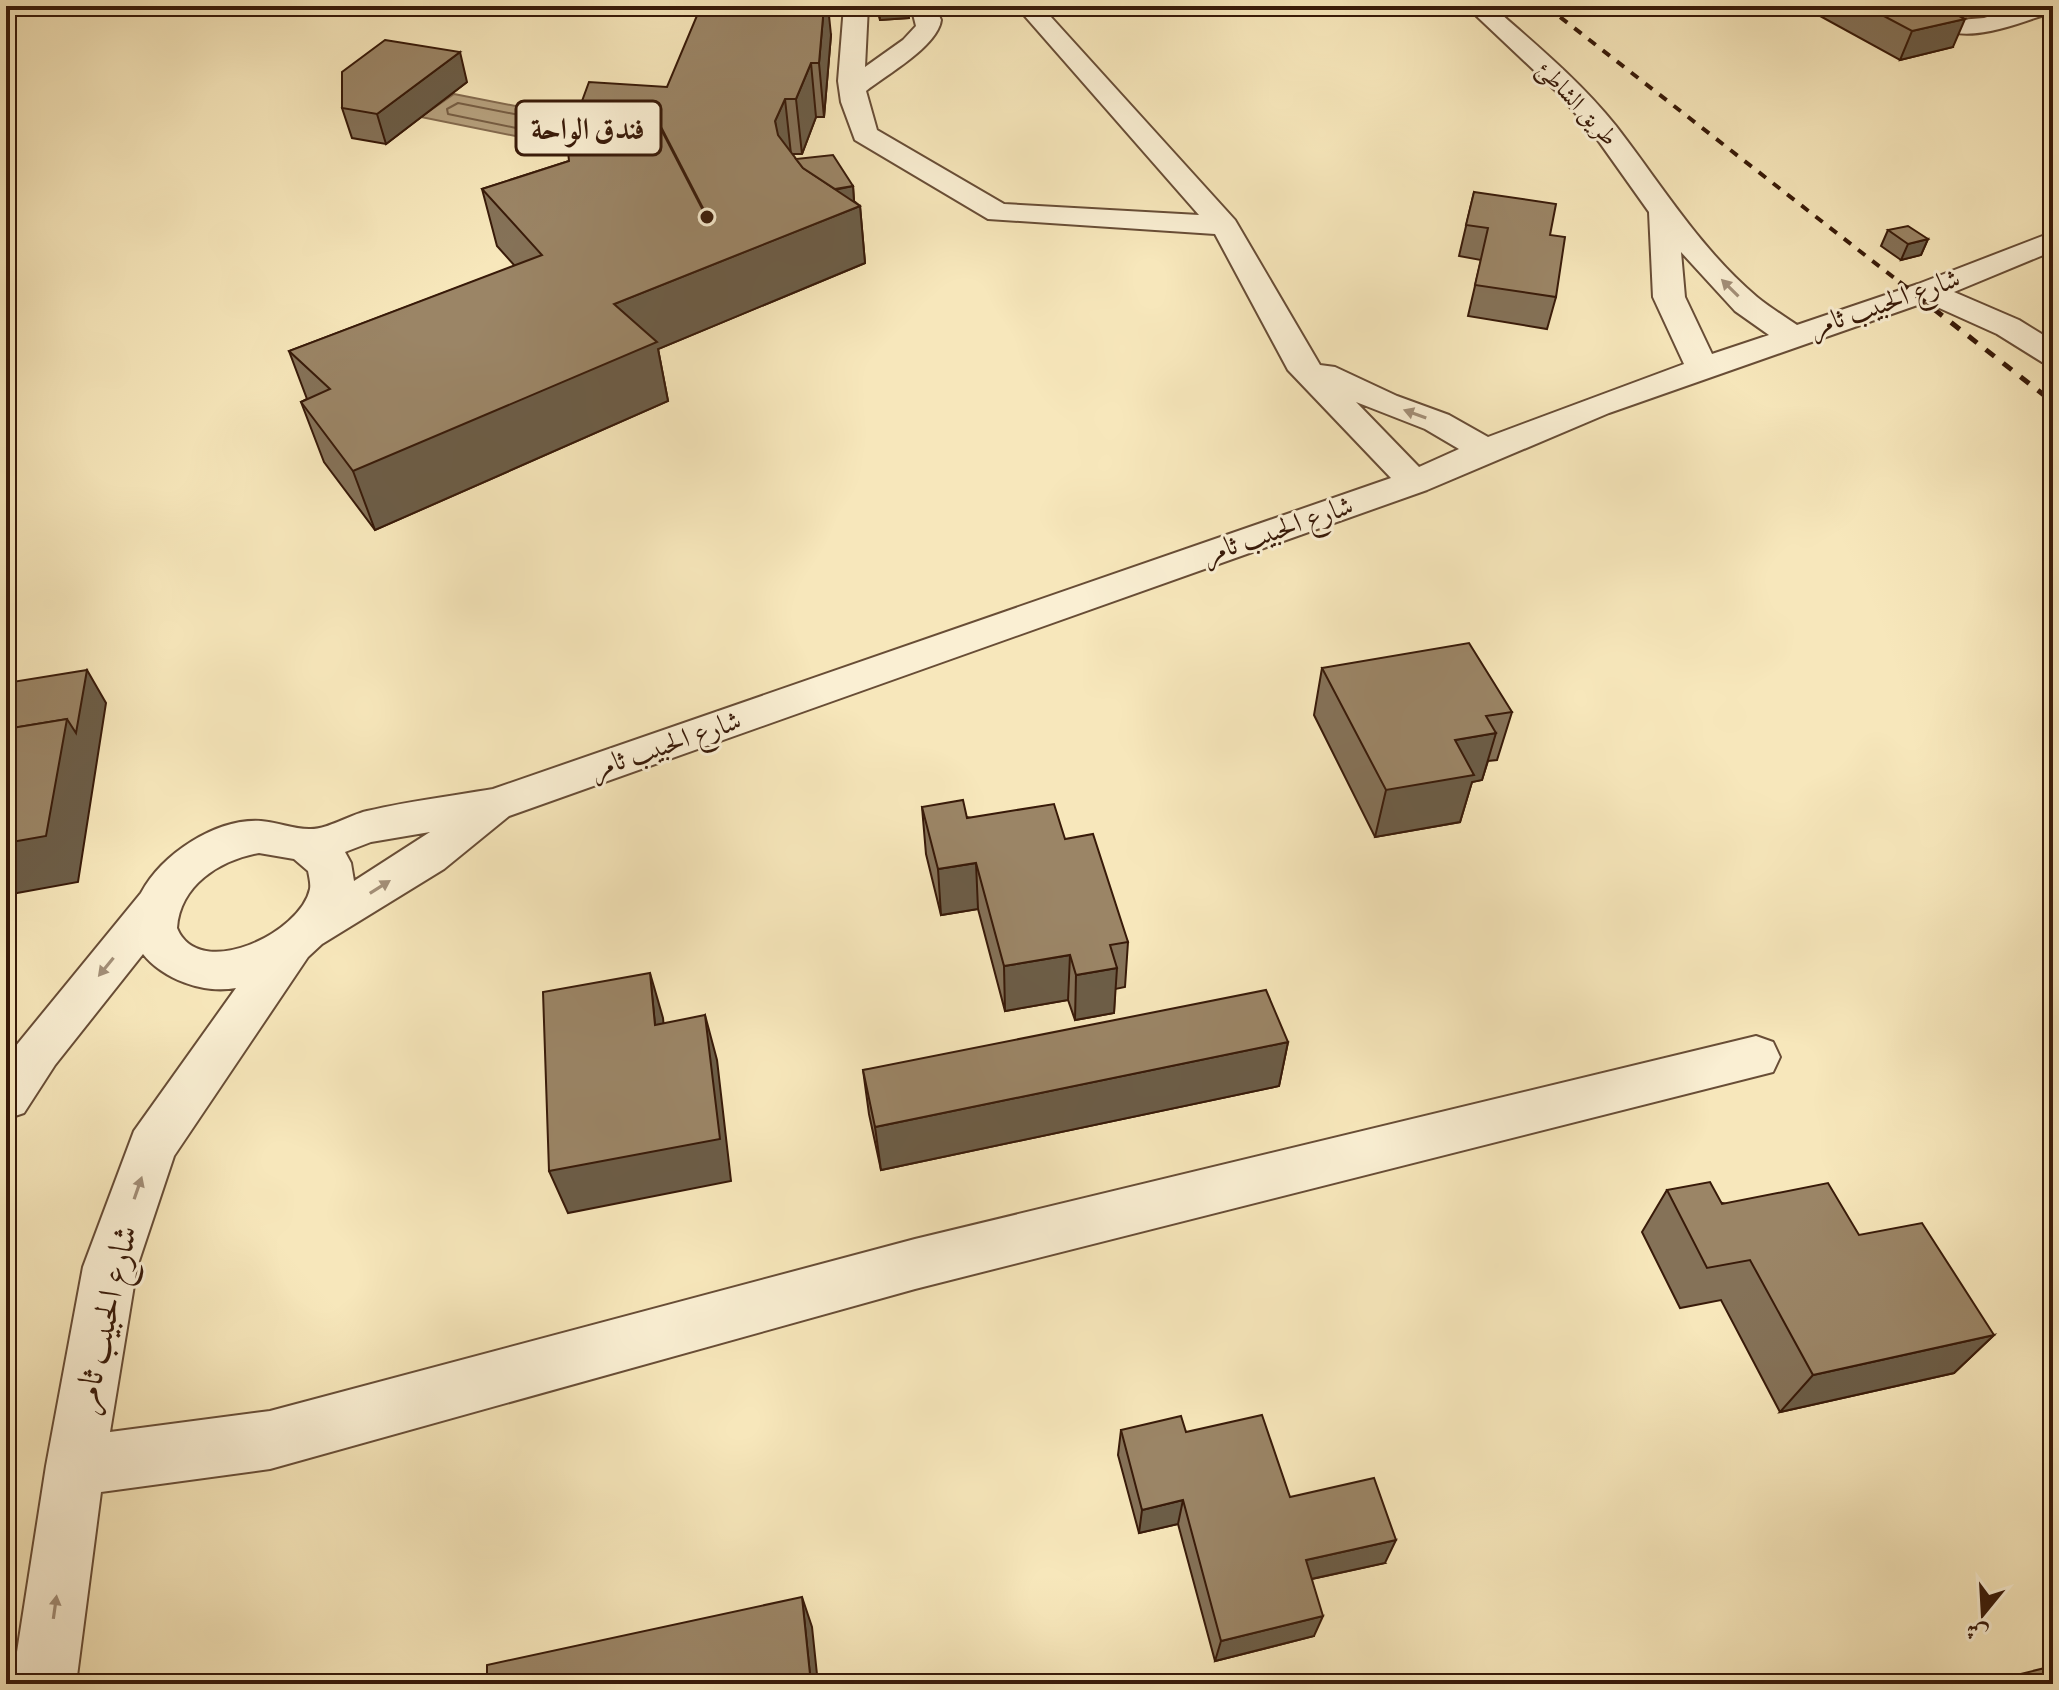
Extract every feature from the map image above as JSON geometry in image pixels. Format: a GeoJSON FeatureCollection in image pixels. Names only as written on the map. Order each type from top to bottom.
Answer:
{"type":"FeatureCollection","features":[{"type":"Feature","properties":{"kind":"street"},"geometry":{"type":"LineString","coordinates":[[856,6],[852,88],[865,134],[998,213],[1225,226]]}},
{"type":"Feature","properties":{"kind":"street"},"geometry":{"type":"LineString","coordinates":[[852,88],[922,35],[929,20],[923,6]]}},
{"type":"Feature","properties":{"kind":"street"},"geometry":{"type":"LineString","coordinates":[[1028,6],[1225,226],[1300,363],[1414,482]]}},
{"type":"Feature","properties":{"kind":"street","name":"طريق الشاطئ"},"geometry":{"type":"LineString","coordinates":[[1478,6],[1565,85],[1605,130],[1664,212],[1710,268],[1746,304],[1791,336]]}},
{"type":"Feature","properties":{"kind":"street"},"geometry":{"type":"LineString","coordinates":[[1914,6],[1946,24],[1959,27],[1973,27],[2047,6]]}},
{"type":"Feature","properties":{"kind":"street"},"geometry":{"type":"LineString","coordinates":[[1664,212],[1669,297],[1703,369]]}},
{"type":"Feature","properties":{"kind":"street","name":"شارع الحبيب ثامر"},"geometry":{"type":"LineString","coordinates":[[313,846],[366,827],[497,804],[1414,482],[1484,449],[1791,336],[1927,291],[2053,241]]}},
{"type":"Feature","properties":{"kind":"street"},"geometry":{"type":"LineString","coordinates":[[1927,291],[2008,327],[2053,355]]}},
{"type":"Feature","properties":{"kind":"street"},"geometry":{"type":"LineString","coordinates":[[1300,363],[1385,403],[1437,422],[1484,449]]}},
{"type":"Feature","properties":{"kind":"street","name":"شارع الحبيب ثامر"},"geometry":{"type":"LineString","coordinates":[[44,1684],[75,1466],[110,1267],[152,1147],[301,939],[428,857],[497,804]]}},
{"type":"Feature","properties":{"kind":"street"},"geometry":{"type":"LineString","coordinates":[[6,1098],[38,1051],[155,906],[166,886],[207,852],[232,842],[259,837],[288,837],[313,846],[328,861],[334,882],[329,905],[301,939],[260,963],[230,969],[201,969],[177,961],[160,947],[153,928],[155,906]]}},
{"type":"Feature","properties":{"kind":"street"},"geometry":{"type":"LineString","coordinates":[[75,1466],[270,1440],[915,1264],[1756,1057]]}},
{"type":"Feature","properties":{"kind":"water"},"geometry":{"type":"Polygon","coordinates":[[[454,94],[551,113],[520,137],[421,117],[454,94]]]}},
{"type":"Feature","properties":{"kind":"building"},"geometry":{"type":"Polygon","coordinates":[[[701,6],[824,6],[819,63],[811,63],[796,99],[785,99],[775,121],[778,135],[803,168],[860,206],[614,304],[657,342],[353,471],[301,402],[330,389],[289,351],[542,255],[482,189],[569,161],[567,142],[589,82],[667,87],[701,6]]]}},
{"type":"Feature","properties":{"kind":"building"},"geometry":{"type":"Polygon","coordinates":[[[1865,6],[1940,6],[1965,19],[1912,31],[1865,6]]]}},
{"type":"Feature","properties":{"kind":"building"},"geometry":{"type":"Polygon","coordinates":[[[385,40],[460,52],[377,114],[342,108],[342,72],[385,40]]]}},
{"type":"Feature","properties":{"kind":"building"},"geometry":{"type":"Polygon","coordinates":[[[833,155],[853,186],[835,189],[803,168],[796,159],[833,155]]]}},
{"type":"Feature","properties":{"kind":"building"},"geometry":{"type":"Polygon","coordinates":[[[1474,192],[1556,204],[1550,235],[1565,237],[1556,297],[1475,285],[1488,228],[1466,225],[1474,192]]]}},
{"type":"Feature","properties":{"kind":"building"},"geometry":{"type":"Polygon","coordinates":[[[1908,226],[1928,239],[1908,244],[1888,230],[1908,226]]]}},
{"type":"Feature","properties":{"kind":"building"},"geometry":{"type":"Polygon","coordinates":[[[1469,643],[1512,712],[1486,716],[1496,733],[1455,740],[1474,775],[1386,790],[1322,668],[1469,643]]]}},
{"type":"Feature","properties":{"kind":"building"},"geometry":{"type":"Polygon","coordinates":[[[87,670],[76,733],[67,719],[6,729],[6,683],[87,670]]]}},
{"type":"Feature","properties":{"kind":"building"},"geometry":{"type":"Polygon","coordinates":[[[67,719],[46,836],[6,843],[6,729],[67,719]]]}},
{"type":"Feature","properties":{"kind":"building"},"geometry":{"type":"Polygon","coordinates":[[[963,800],[967,818],[1054,804],[1065,839],[1093,834],[1128,942],[1110,945],[1117,968],[1076,975],[1070,955],[1004,966],[976,863],[938,869],[922,807],[963,800]]]}},
{"type":"Feature","properties":{"kind":"building"},"geometry":{"type":"Polygon","coordinates":[[[650,973],[655,1025],[705,1015],[720,1139],[549,1171],[543,992],[650,973]]]}},
{"type":"Feature","properties":{"kind":"building"},"geometry":{"type":"Polygon","coordinates":[[[1266,990],[1288,1042],[875,1127],[863,1070],[1266,990]]]}},
{"type":"Feature","properties":{"kind":"building"},"geometry":{"type":"Polygon","coordinates":[[[1710,1182],[1722,1204],[1828,1183],[1859,1235],[1922,1223],[1994,1335],[1813,1375],[1750,1260],[1707,1268],[1667,1190],[1710,1182]]]}},
{"type":"Feature","properties":{"kind":"building"},"geometry":{"type":"Polygon","coordinates":[[[1262,1415],[1290,1497],[1374,1478],[1396,1540],[1306,1560],[1323,1616],[1221,1641],[1183,1500],[1142,1510],[1121,1430],[1181,1416],[1186,1432],[1262,1415]]]}},
{"type":"Feature","properties":{"kind":"building"},"geometry":{"type":"Polygon","coordinates":[[[802,1597],[811,1684],[487,1684],[487,1665],[802,1597]]]}},
{"type":"Feature","properties":{"kind":"building"},"geometry":{"type":"Polygon","coordinates":[[[2053,1666],[2053,1684],[2002,1684],[2000,1679],[2053,1666]]]}},
{"type":"Feature","properties":{"kind":"railway"},"geometry":{"type":"LineString","coordinates":[[1546,6],[1902,284]]}},
{"type":"Feature","properties":{"kind":"railway"},"geometry":{"type":"LineString","coordinates":[[1899,282],[2053,402]]}},
{"type":"Feature","properties":{"kind":"place","name":"فندق الواحة"},"geometry":{"type":"Point","coordinates":[707,217]}}]}
